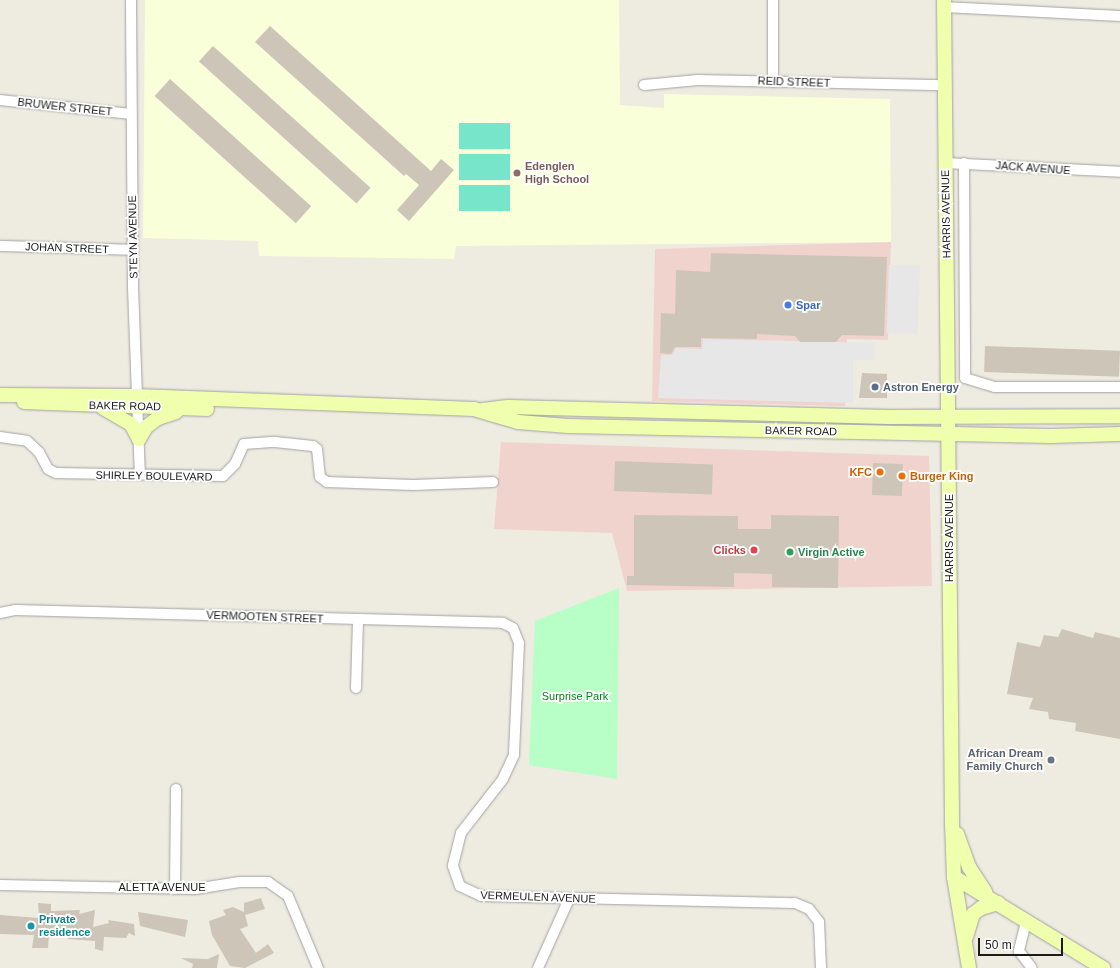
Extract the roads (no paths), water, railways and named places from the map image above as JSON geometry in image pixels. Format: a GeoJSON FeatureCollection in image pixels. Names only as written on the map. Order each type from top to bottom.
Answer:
{"type":"FeatureCollection","features":[{"type":"Feature","properties":{"kind":"main road","name":"HARRIS AVENUE"},"geometry":{"type":"LineString","coordinates":[[944,4],[945,163],[950,435],[952,823],[954,877],[968,968]]}},
{"type":"Feature","properties":{"kind":"main road","name":"BAKER ROAD"},"geometry":{"type":"LineString","coordinates":[[0,396],[138,401],[248,401],[483,410],[509,406],[949,417],[1120,416]]}},
{"type":"Feature","properties":{"kind":"main road","name":"BAKER ROAD"},"geometry":{"type":"LineString","coordinates":[[0,396],[30,403],[98,406],[138,401],[190,408],[226,409],[248,401]]}},
{"type":"Feature","properties":{"kind":"main road"},"geometry":{"type":"LineString","coordinates":[[98,406],[131,424],[139,439]]}},
{"type":"Feature","properties":{"kind":"main road"},"geometry":{"type":"LineString","coordinates":[[139,439],[146,427],[158,418],[190,408]]}},
{"type":"Feature","properties":{"kind":"main road","name":"BAKER ROAD"},"geometry":{"type":"LineString","coordinates":[[483,410],[505,420],[537,425],[950,435],[1120,434]]}},
{"type":"Feature","properties":{"kind":"main road"},"geometry":{"type":"LineString","coordinates":[[952,823],[974,876],[997,902]]}},
{"type":"Feature","properties":{"kind":"main road"},"geometry":{"type":"LineString","coordinates":[[954,877],[1103,968]]}},
{"type":"Feature","properties":{"kind":"main road"},"geometry":{"type":"LineString","coordinates":[[965,945],[973,914],[981,908],[997,902]]}},
{"type":"Feature","properties":{"kind":"street","name":"STEYN AVENUE"},"geometry":{"type":"LineString","coordinates":[[131,0],[133,250],[140,474]]}},
{"type":"Feature","properties":{"kind":"street"},"geometry":{"type":"LineString","coordinates":[[773,0],[773,82]]}},
{"type":"Feature","properties":{"kind":"street"},"geometry":{"type":"LineString","coordinates":[[944,4],[1120,16]]}},
{"type":"Feature","properties":{"kind":"street","name":"REID STREET"},"geometry":{"type":"LineString","coordinates":[[644,85],[698,80],[944,85]]}},
{"type":"Feature","properties":{"kind":"street","name":"BRUWER STREET"},"geometry":{"type":"LineString","coordinates":[[0,100],[131,114]]}},
{"type":"Feature","properties":{"kind":"street","name":"JACK AVENUE"},"geometry":{"type":"LineString","coordinates":[[945,163],[1120,172]]}},
{"type":"Feature","properties":{"kind":"street"},"geometry":{"type":"LineString","coordinates":[[964,163],[965,378],[994,387],[1120,387]]}},
{"type":"Feature","properties":{"kind":"street","name":"JOHAN STREET"},"geometry":{"type":"LineString","coordinates":[[0,246],[133,250]]}},
{"type":"Feature","properties":{"kind":"street","name":"SHIRLEY BOULEVARD"},"geometry":{"type":"LineString","coordinates":[[0,437],[27,440],[39,452],[48,469],[56,473],[223,476],[235,464],[244,444],[275,442],[313,446],[317,449],[320,477],[335,484],[439,485],[464,481],[493,482]]}},
{"type":"Feature","properties":{"kind":"street","name":"VERMOOTEN STREET"},"geometry":{"type":"LineString","coordinates":[[0,613],[15,610],[499,622],[513,628],[519,644]]}},
{"type":"Feature","properties":{"kind":"street"},"geometry":{"type":"LineString","coordinates":[[356,688],[358,619]]}},
{"type":"Feature","properties":{"kind":"street","name":"VERMEULEN AVENUE"},"geometry":{"type":"LineString","coordinates":[[519,644],[514,755],[503,779],[461,834],[455,851],[453,872],[460,886],[474,895],[569,899],[756,901],[795,903],[810,909],[820,927],[821,968]]}},
{"type":"Feature","properties":{"kind":"street"},"geometry":{"type":"LineString","coordinates":[[175,888],[176,788]]}},
{"type":"Feature","properties":{"kind":"street","name":"ALETTA AVENUE"},"geometry":{"type":"LineString","coordinates":[[0,885],[195,889],[255,880],[277,886],[288,896],[318,968]]}},
{"type":"Feature","properties":{"kind":"street"},"geometry":{"type":"LineString","coordinates":[[538,968],[569,899]]}},
{"type":"Feature","properties":{"kind":"street"},"geometry":{"type":"LineString","coordinates":[[1026,922],[1019,951],[1032,968]]}},
{"type":"Feature","properties":{"kind":"place","name":"Edenglen High School"},"geometry":{"type":"Point","coordinates":[517,173]}},
{"type":"Feature","properties":{"kind":"place","name":"Spar"},"geometry":{"type":"Point","coordinates":[788,305]}},
{"type":"Feature","properties":{"kind":"place","name":"Astron Energy"},"geometry":{"type":"Point","coordinates":[875,387]}},
{"type":"Feature","properties":{"kind":"place","name":"KFC"},"geometry":{"type":"Point","coordinates":[880,472]}},
{"type":"Feature","properties":{"kind":"place","name":"Burger King"},"geometry":{"type":"Point","coordinates":[902,476]}},
{"type":"Feature","properties":{"kind":"place","name":"Clicks"},"geometry":{"type":"Point","coordinates":[754,550]}},
{"type":"Feature","properties":{"kind":"place","name":"Virgin Active"},"geometry":{"type":"Point","coordinates":[790,552]}},
{"type":"Feature","properties":{"kind":"place","name":"African Dream Family Church"},"geometry":{"type":"Point","coordinates":[1051,760]}},
{"type":"Feature","properties":{"kind":"place","name":"Private residence"},"geometry":{"type":"Point","coordinates":[31,926]}},
{"type":"Feature","properties":{"kind":"park label","name":"Surprise Park"},"geometry":{"type":"Point","coordinates":[575,696]}}]}
